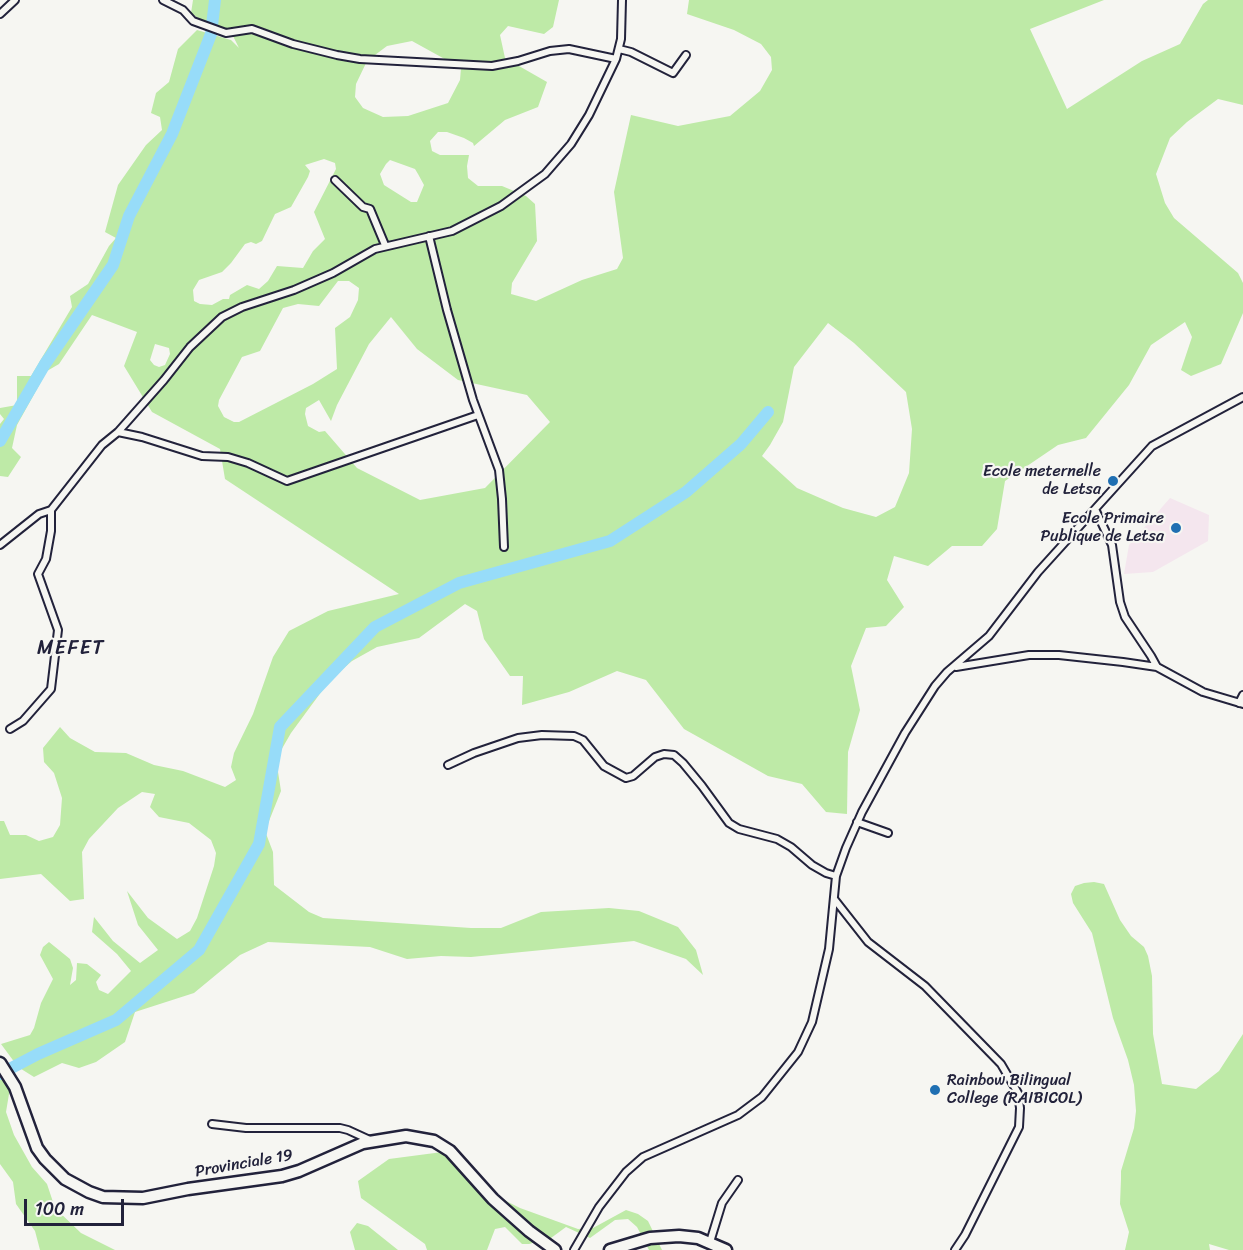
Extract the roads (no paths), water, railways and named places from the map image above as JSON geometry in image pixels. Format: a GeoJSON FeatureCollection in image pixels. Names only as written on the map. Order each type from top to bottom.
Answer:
{"type":"FeatureCollection","features":[{"type":"Feature","properties":{"kind":"main road","name":"Provinciale 19"},"geometry":{"type":"LineString","coordinates":[[0,1064],[15,1087],[37,1148],[45,1159],[65,1179],[103,1197],[143,1198],[282,1176],[372,1141],[406,1136],[434,1142],[458,1158],[477,1183],[529,1232],[555,1250]]}},
{"type":"Feature","properties":{"kind":"main road"},"geometry":{"type":"LineString","coordinates":[[610,1250],[644,1240],[669,1236],[688,1236],[710,1242],[726,1250]]}},
{"type":"Feature","properties":{"kind":"street"},"geometry":{"type":"LineString","coordinates":[[0,14],[15,0]]}},
{"type":"Feature","properties":{"kind":"street"},"geometry":{"type":"LineString","coordinates":[[163,0],[183,10],[197,22],[226,33],[252,29],[293,44],[360,59],[492,66],[550,51],[569,49],[616,59]]}},
{"type":"Feature","properties":{"kind":"street"},"geometry":{"type":"LineString","coordinates":[[0,545],[39,514],[51,510],[102,444],[118,432],[190,347],[222,317],[242,307],[294,290],[385,245],[452,231],[501,206],[544,174],[571,144],[589,115],[605,77],[616,59],[619,49],[622,0]]}},
{"type":"Feature","properties":{"kind":"street"},"geometry":{"type":"LineString","coordinates":[[619,49],[631,52],[673,73],[686,55]]}},
{"type":"Feature","properties":{"kind":"street"},"geometry":{"type":"LineString","coordinates":[[335,180],[363,207],[370,209],[385,245]]}},
{"type":"Feature","properties":{"kind":"street"},"geometry":{"type":"LineString","coordinates":[[429,236],[447,310],[478,415],[499,470],[504,547]]}},
{"type":"Feature","properties":{"kind":"street"},"geometry":{"type":"LineString","coordinates":[[574,1250],[599,1207],[626,1172],[643,1157],[738,1116],[762,1097],[783,1074],[798,1052],[812,1022],[829,949],[836,876],[857,822],[926,698],[953,667],[988,636],[1038,572],[1152,446],[1243,397]]}},
{"type":"Feature","properties":{"kind":"street"},"geometry":{"type":"LineString","coordinates":[[118,432],[202,456],[228,457],[248,463],[282,480],[291,481],[478,415]]}},
{"type":"Feature","properties":{"kind":"street"},"geometry":{"type":"LineString","coordinates":[[1095,508],[1112,545],[1120,602],[1125,617],[1157,667]]}},
{"type":"Feature","properties":{"kind":"street"},"geometry":{"type":"LineString","coordinates":[[10,729],[23,721],[51,689],[58,630],[38,574],[46,559],[51,531],[51,510]]}},
{"type":"Feature","properties":{"kind":"street"},"geometry":{"type":"LineString","coordinates":[[953,667],[1029,655],[1059,655],[1157,667],[1203,692],[1241,704],[1243,695]]}},
{"type":"Feature","properties":{"kind":"street"},"geometry":{"type":"LineString","coordinates":[[448,765],[474,753],[518,738],[542,735],[574,736],[583,740],[604,766],[626,778],[633,776],[655,757],[664,754],[674,755],[702,786],[729,823],[739,829],[777,839],[791,847],[812,865],[836,876]]}},
{"type":"Feature","properties":{"kind":"street"},"geometry":{"type":"LineString","coordinates":[[857,822],[888,832]]}},
{"type":"Feature","properties":{"kind":"street"},"geometry":{"type":"LineString","coordinates":[[834,900],[868,942],[925,986],[1001,1064],[1018,1093],[1019,1126],[965,1235],[955,1250]]}},
{"type":"Feature","properties":{"kind":"street"},"geometry":{"type":"LineString","coordinates":[[212,1124],[246,1128],[340,1128],[358,1133],[372,1141]]}},
{"type":"Feature","properties":{"kind":"street"},"geometry":{"type":"LineString","coordinates":[[710,1242],[722,1203],[738,1180]]}},
{"type":"Feature","properties":{"kind":"waterway"},"geometry":{"type":"LineString","coordinates":[[0,441],[45,364],[113,265],[129,216],[172,134],[211,34],[215,0]]}},
{"type":"Feature","properties":{"kind":"waterway"},"geometry":{"type":"LineString","coordinates":[[0,1074],[38,1054],[116,1020],[199,950],[259,844],[280,727],[375,627],[459,583],[610,541],[686,492],[741,444],[768,412]]}},
{"type":"Feature","properties":{"kind":"place","name":"Ecole meternelle de Letsa"},"geometry":{"type":"Point","coordinates":[1113,481]}},
{"type":"Feature","properties":{"kind":"place","name":"Ecole Primaire Publique de Letsa"},"geometry":{"type":"Point","coordinates":[1176,528]}},
{"type":"Feature","properties":{"kind":"place","name":"Rainbow Bilingual College (RAIBICOL)"},"geometry":{"type":"Point","coordinates":[935,1090]}},
{"type":"Feature","properties":{"kind":"district","name":"MEFET"},"geometry":{"type":"Point","coordinates":[71,649]}}]}
